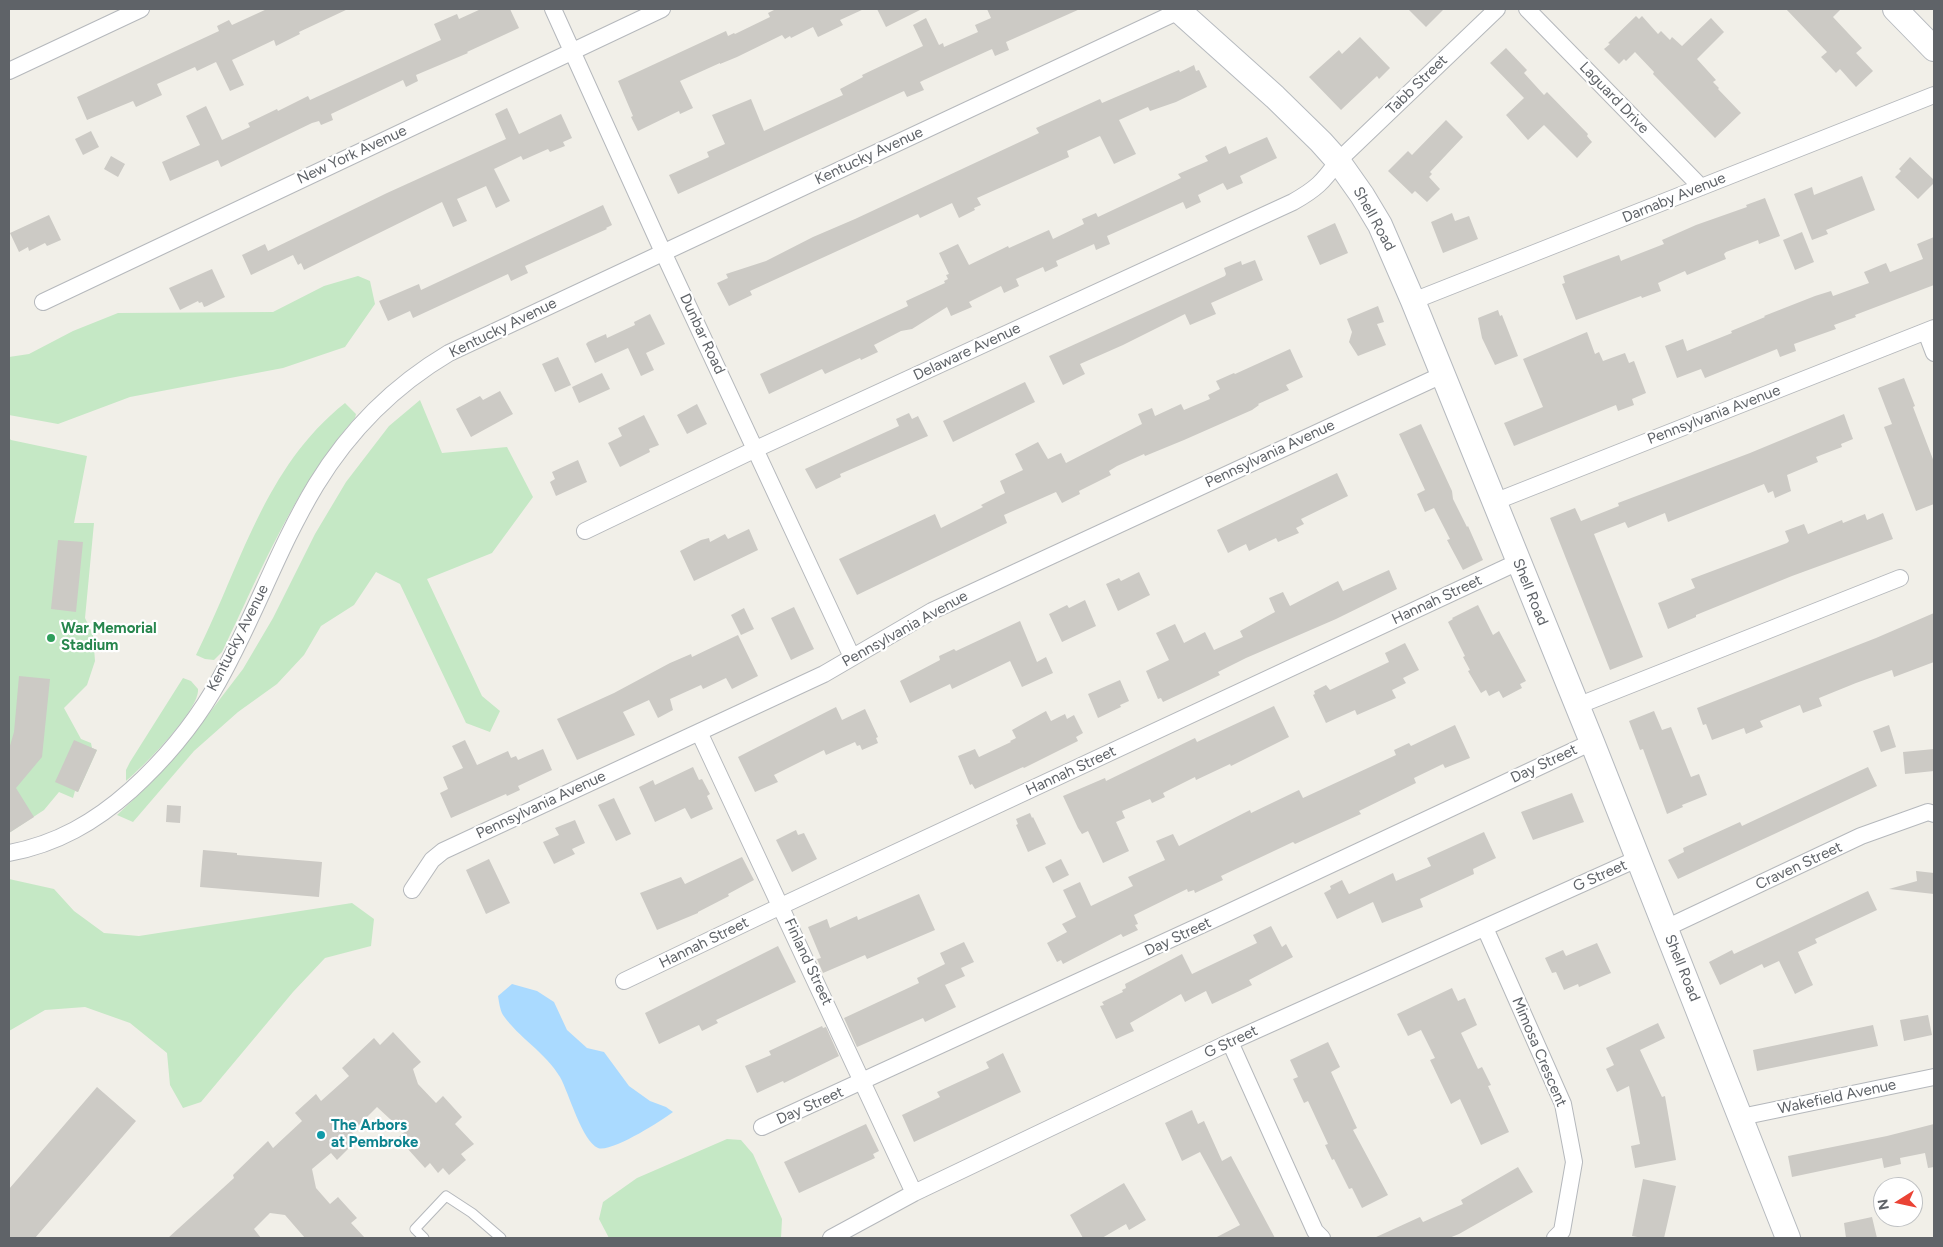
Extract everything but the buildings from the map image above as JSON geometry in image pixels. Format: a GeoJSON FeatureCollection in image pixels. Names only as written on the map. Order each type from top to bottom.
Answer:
{"type":"FeatureCollection","features":[{"type":"Feature","properties":{"kind":"street"},"geometry":{"type":"LineString","coordinates":[[9,70],[141,9]]}},
{"type":"Feature","properties":{"kind":"street","name":"Dunbar Road"},"geometry":{"type":"LineString","coordinates":[[553,9],[663,252],[852,658]]}},
{"type":"Feature","properties":{"kind":"street","name":"New York Avenue"},"geometry":{"type":"LineString","coordinates":[[43,302],[662,9]]}},
{"type":"Feature","properties":{"kind":"street","name":"Tabb Street"},"geometry":{"type":"LineString","coordinates":[[1338,162],[1497,9]]}},
{"type":"Feature","properties":{"kind":"street","name":"Laguard Drive"},"geometry":{"type":"LineString","coordinates":[[1527,9],[1701,187]]}},
{"type":"Feature","properties":{"kind":"street"},"geometry":{"type":"LineString","coordinates":[[1895,9],[1934,49]]}},
{"type":"Feature","properties":{"kind":"street","name":"Shell Road"},"geometry":{"type":"LineString","coordinates":[[1178,10],[1275,98],[1338,162],[1362,195],[1380,225],[1413,301],[1592,742],[1788,1238]]}},
{"type":"Feature","properties":{"kind":"street","name":"Kentucky Avenue"},"geometry":{"type":"LineString","coordinates":[[9,853],[43,845],[81,828],[125,795],[171,749],[213,690],[286,540],[317,484],[352,436],[378,406],[406,382],[449,353],[1178,10]]}},
{"type":"Feature","properties":{"kind":"street","name":"Darnaby Avenue"},"geometry":{"type":"LineString","coordinates":[[1413,301],[1934,95]]}},
{"type":"Feature","properties":{"kind":"street","name":"Delaware Avenue"},"geometry":{"type":"LineString","coordinates":[[585,531],[756,449],[1293,202],[1314,190],[1325,180],[1338,162]]}},
{"type":"Feature","properties":{"kind":"street"},"geometry":{"type":"LineString","coordinates":[[1930,330],[1934,353]]}},
{"type":"Feature","properties":{"kind":"street","name":"Pennsylvania Avenue"},"geometry":{"type":"LineString","coordinates":[[1494,502],[1930,330]]}},
{"type":"Feature","properties":{"kind":"street","name":"Pennsylvania Avenue"},"geometry":{"type":"LineString","coordinates":[[412,890],[432,860],[443,851],[824,674],[932,611],[1442,375]]}},
{"type":"Feature","properties":{"kind":"street","name":"Hannah Street"},"geometry":{"type":"LineString","coordinates":[[624,981],[1518,562]]}},
{"type":"Feature","properties":{"kind":"street"},"geometry":{"type":"LineString","coordinates":[[1577,706],[1900,578]]}},
{"type":"Feature","properties":{"kind":"street","name":"Finland Street"},"geometry":{"type":"LineString","coordinates":[[699,732],[864,1082],[914,1193]]}},
{"type":"Feature","properties":{"kind":"street","name":"Day Street"},"geometry":{"type":"LineString","coordinates":[[762,1127],[864,1082],[1592,742]]}},
{"type":"Feature","properties":{"kind":"street","name":"Craven Street"},"geometry":{"type":"LineString","coordinates":[[1666,928],[1861,836],[1928,812],[1934,814]]}},
{"type":"Feature","properties":{"kind":"street","name":"G Street"},"geometry":{"type":"LineString","coordinates":[[830,1238],[914,1193],[1230,1042],[1637,859]]}},
{"type":"Feature","properties":{"kind":"street","name":"Mimosa Crescent"},"geometry":{"type":"LineString","coordinates":[[1485,928],[1563,1104],[1574,1162],[1562,1231],[1555,1238]]}},
{"type":"Feature","properties":{"kind":"street"},"geometry":{"type":"LineString","coordinates":[[1230,1042],[1315,1231],[1322,1238]]}},
{"type":"Feature","properties":{"kind":"street","name":"Wakefield Avenue"},"geometry":{"type":"LineString","coordinates":[[1741,1117],[1934,1077]]}},
{"type":"Feature","properties":{"kind":"lane"},"geometry":{"type":"LineString","coordinates":[[424,1238],[415,1229],[446,1196],[472,1213],[501,1238]]}},
{"type":"Feature","properties":{"kind":"green space"},"geometry":{"type":"Polygon","coordinates":[[[358,276],[370,281],[375,304],[345,347],[283,368],[130,397],[58,424],[9,415],[9,357],[29,354],[73,331],[118,313],[273,312],[324,286],[358,276]]]}},
{"type":"Feature","properties":{"kind":"green space"},"geometry":{"type":"Polygon","coordinates":[[[420,400],[442,453],[507,447],[533,497],[492,553],[427,579],[482,696],[500,711],[490,732],[466,723],[400,584],[376,572],[354,605],[321,626],[304,655],[277,684],[238,712],[194,751],[133,822],[117,815],[151,783],[194,733],[243,669],[273,618],[315,534],[346,482],[389,426],[420,400]]]}},
{"type":"Feature","properties":{"kind":"green space"},"geometry":{"type":"Polygon","coordinates":[[[345,403],[356,414],[355,418],[314,472],[297,501],[265,560],[222,652],[214,660],[196,655],[257,520],[274,487],[294,457],[317,429],[345,403]]]}},
{"type":"Feature","properties":{"kind":"green space","name":"War Memorial Stadium"},"geometry":{"type":"Polygon","coordinates":[[[9,438],[87,456],[74,523],[94,523],[85,618],[93,635],[95,661],[87,685],[64,708],[81,739],[91,743],[92,748],[97,750],[78,792],[75,791],[73,798],[59,792],[44,810],[9,833],[9,438]]]}},
{"type":"Feature","properties":{"kind":"green space"},"geometry":{"type":"Polygon","coordinates":[[[183,678],[191,681],[198,689],[190,710],[169,738],[126,781],[126,770],[130,762],[183,678]]]}},
{"type":"Feature","properties":{"kind":"green space"},"geometry":{"type":"Polygon","coordinates":[[[9,879],[54,889],[74,911],[104,933],[139,936],[352,903],[374,919],[371,946],[325,958],[293,992],[201,1102],[183,1108],[170,1085],[167,1053],[130,1023],[85,1007],[45,1010],[9,1031],[9,879]]]}},
{"type":"Feature","properties":{"kind":"green space"},"geometry":{"type":"Polygon","coordinates":[[[727,1139],[741,1140],[753,1154],[782,1219],[781,1238],[609,1238],[599,1219],[603,1202],[637,1178],[727,1139]]]}},
{"type":"Feature","properties":{"kind":"water"},"geometry":{"type":"Polygon","coordinates":[[[512,984],[537,991],[554,1002],[567,1030],[587,1048],[604,1052],[629,1086],[650,1101],[673,1112],[614,1146],[598,1148],[592,1144],[581,1127],[564,1084],[554,1068],[509,1023],[502,1013],[498,996],[512,984]]]}},
{"type":"Feature","properties":{"kind":"place","name":"War Memorial Stadium"},"geometry":{"type":"Point","coordinates":[51,638]}},
{"type":"Feature","properties":{"kind":"place","name":"The Arbors at Pembroke"},"geometry":{"type":"Point","coordinates":[321,1135]}}]}
